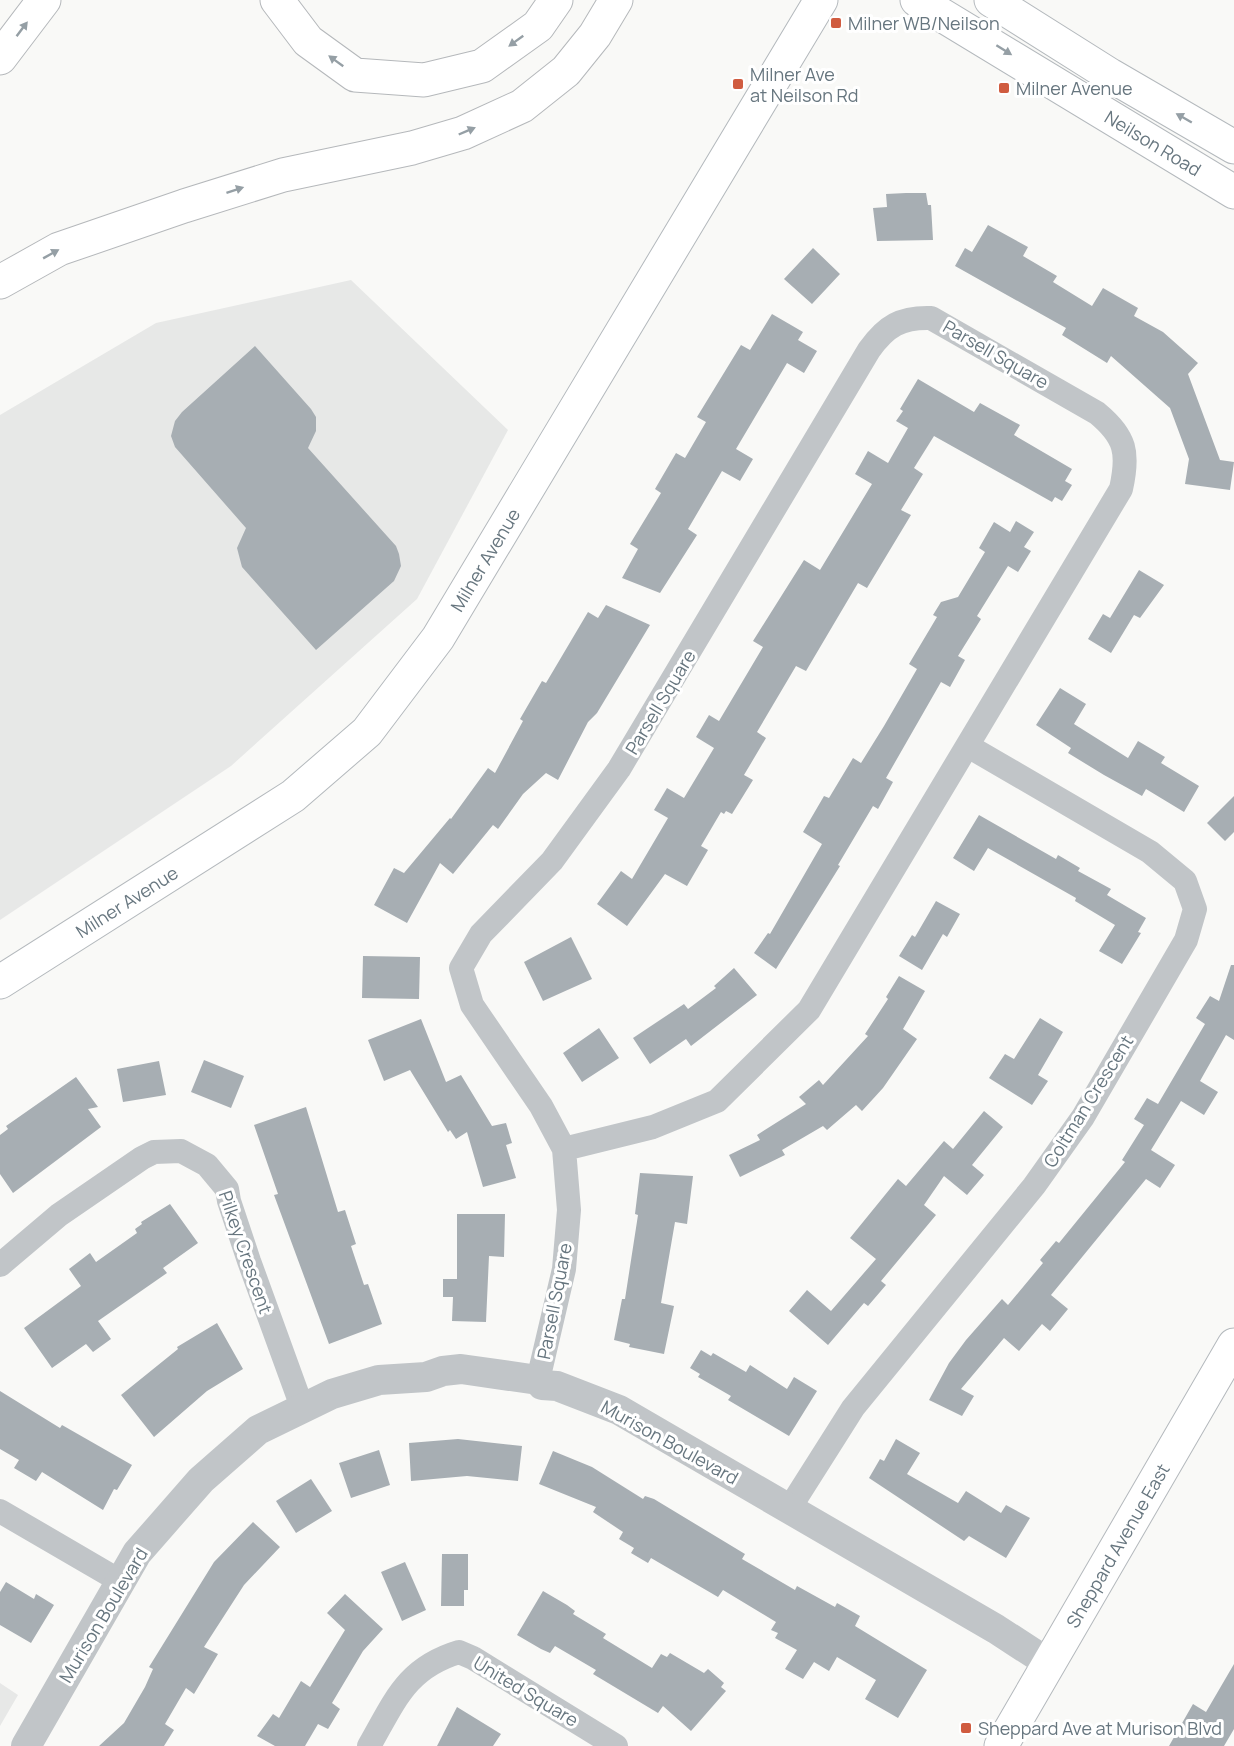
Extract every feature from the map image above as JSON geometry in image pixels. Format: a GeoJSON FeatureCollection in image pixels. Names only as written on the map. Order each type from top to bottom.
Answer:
{"type":"FeatureCollection","features":[{"type":"Feature","properties":{"kind":"main road"},"geometry":{"type":"LineString","coordinates":[[0,58],[44,0]]}},
{"type":"Feature","properties":{"kind":"main road"},"geometry":{"type":"LineString","coordinates":[[277,0],[308,41],[355,75],[424,80],[482,66],[538,26],[556,0]]}},
{"type":"Feature","properties":{"kind":"main road"},"geometry":{"type":"LineString","coordinates":[[0,282],[59,249],[184,206],[283,175],[412,148],[464,133],[522,106],[566,71],[595,35],[616,0]]}},
{"type":"Feature","properties":{"kind":"main road","name":"Milner Avenue"},"geometry":{"type":"LineString","coordinates":[[0,982],[293,796],[367,732],[438,638],[821,0]]}},
{"type":"Feature","properties":{"kind":"main road","name":"Neilson Road"},"geometry":{"type":"LineString","coordinates":[[917,0],[1234,192]]}},
{"type":"Feature","properties":{"kind":"main road","name":"Neilson Road"},"geometry":{"type":"LineString","coordinates":[[991,0],[1110,75],[1234,147]]}},
{"type":"Feature","properties":{"kind":"main road","name":"Sheppard Avenue East"},"geometry":{"type":"LineString","coordinates":[[1001,1746],[1234,1345]]}},
{"type":"Feature","properties":{"kind":"street","name":"Parsell Square"},"geometry":{"type":"LineString","coordinates":[[538,1380],[564,1269],[569,1210],[564,1149],[541,1106],[472,1005],[461,968],[481,934],[552,861],[619,770],[869,350],[887,329],[911,317],[931,318],[941,322],[1097,413],[1115,429],[1124,449],[1125,472],[1121,489],[809,1010],[717,1101],[653,1127],[564,1149]]}},
{"type":"Feature","properties":{"kind":"street","name":"Coltman Crescent"},"geometry":{"type":"LineString","coordinates":[[789,1509],[853,1408],[1020,1203],[1083,1117],[1186,940],[1195,909],[1185,881],[1150,852],[968,746]]}},
{"type":"Feature","properties":{"kind":"street","name":"Pilkey Crescent"},"geometry":{"type":"LineString","coordinates":[[0,1265],[59,1215],[142,1158],[154,1152],[181,1151],[207,1165],[227,1189],[249,1261],[302,1407]]}},
{"type":"Feature","properties":{"kind":"street","name":"Murison Boulevard"},"geometry":{"type":"LineString","coordinates":[[26,1746],[137,1553],[201,1480],[258,1430],[302,1407],[332,1394],[379,1380],[426,1377],[443,1371],[475,1371],[538,1380],[542,1385],[557,1386],[619,1410],[996,1629],[1050,1664]]}},
{"type":"Feature","properties":{"kind":"street"},"geometry":{"type":"LineString","coordinates":[[0,1511],[120,1581]]}},
{"type":"Feature","properties":{"kind":"street","name":"United Square"},"geometry":{"type":"LineString","coordinates":[[369,1746],[406,1684],[430,1662],[459,1652],[616,1746]]}},
{"type":"Feature","properties":{"kind":"shaded area"},"geometry":{"type":"Polygon","coordinates":[[[351,280],[508,430],[417,599],[231,766],[0,920],[0,415],[156,323],[351,280]]]}},
{"type":"Feature","properties":{"kind":"shaded area"},"geometry":{"type":"Polygon","coordinates":[[[0,1683],[18,1695],[0,1726],[0,1683]]]}},
{"type":"Feature","properties":{"kind":"building"},"geometry":{"type":"Polygon","coordinates":[[[926,193],[928,205],[931,205],[933,240],[877,241],[873,208],[887,207],[886,194],[926,193]]]}},
{"type":"Feature","properties":{"kind":"building"},"geometry":{"type":"Polygon","coordinates":[[[988,225],[1028,247],[1023,256],[1057,276],[1053,282],[1092,306],[1103,288],[1138,308],[1134,316],[1163,332],[1198,363],[1188,374],[1220,460],[1234,462],[1230,490],[1185,484],[1189,459],[1170,408],[1111,356],[1107,363],[1062,335],[1066,328],[955,266],[965,248],[972,252],[988,225]]]}},
{"type":"Feature","properties":{"kind":"building"},"geometry":{"type":"Polygon","coordinates":[[[813,248],[840,274],[812,304],[784,279],[813,248]]]}},
{"type":"Feature","properties":{"kind":"building"},"geometry":{"type":"Polygon","coordinates":[[[772,314],[803,332],[798,340],[817,351],[804,373],[787,363],[736,449],[753,459],[740,481],[722,471],[688,529],[697,535],[660,593],[622,578],[638,549],[630,544],[661,493],[655,489],[676,453],[685,458],[706,422],[697,417],[741,345],[750,350],[772,314]]]}},
{"type":"Feature","properties":{"kind":"building"},"geometry":{"type":"Polygon","coordinates":[[[255,346],[316,417],[316,431],[308,448],[396,546],[399,554],[401,566],[394,581],[316,650],[242,567],[237,548],[246,528],[175,447],[171,436],[175,421],[182,412],[255,346]]]}},
{"type":"Feature","properties":{"kind":"building"},"geometry":{"type":"Polygon","coordinates":[[[918,379],[974,412],[980,403],[1020,425],[1014,435],[1072,469],[1065,481],[1072,485],[1062,501],[1055,497],[1052,502],[934,436],[914,468],[923,474],[901,510],[911,515],[867,588],[858,583],[806,671],[796,666],[757,732],[766,738],[744,775],[753,780],[732,814],[726,811],[724,814],[721,812],[701,846],[708,850],[687,886],[665,874],[627,926],[597,904],[621,871],[632,879],[668,818],[654,810],[667,788],[684,798],[714,748],[696,737],[709,715],[719,721],[763,647],[753,641],[804,560],[820,570],[872,484],[855,474],[868,451],[888,463],[908,428],[896,421],[903,411],[900,409],[918,379]]]}},
{"type":"Feature","properties":{"kind":"building"},"geometry":{"type":"Polygon","coordinates":[[[1016,521],[1034,532],[1024,547],[1031,551],[1018,572],[1008,566],[977,616],[981,619],[958,656],[965,660],[950,687],[941,682],[886,778],[893,782],[878,809],[873,806],[838,865],[840,866],[776,969],[754,953],[768,933],[770,934],[822,844],[803,832],[824,796],[829,798],[853,758],[861,763],[884,726],[917,669],[909,664],[937,617],[933,615],[941,602],[958,597],[985,552],[979,548],[994,522],[1010,532],[1016,521]]]}},
{"type":"Feature","properties":{"kind":"building"},"geometry":{"type":"Polygon","coordinates":[[[1139,570],[1164,585],[1140,618],[1134,615],[1111,653],[1088,639],[1103,614],[1110,618],[1139,570]]]}},
{"type":"Feature","properties":{"kind":"building"},"geometry":{"type":"Polygon","coordinates":[[[606,605],[650,625],[597,713],[588,722],[558,780],[546,773],[523,794],[498,829],[493,825],[453,874],[440,863],[407,923],[374,905],[394,868],[404,873],[451,819],[488,768],[495,773],[523,721],[520,719],[542,681],[546,683],[588,612],[598,618],[606,605]]]}},
{"type":"Feature","properties":{"kind":"building"},"geometry":{"type":"Polygon","coordinates":[[[1060,688],[1086,704],[1074,724],[1128,758],[1138,741],[1165,757],[1161,763],[1199,786],[1184,812],[1146,789],[1142,796],[1104,775],[1068,753],[1071,748],[1036,725],[1060,688]]]}},
{"type":"Feature","properties":{"kind":"building"},"geometry":{"type":"Polygon","coordinates":[[[1234,796],[1234,832],[1225,841],[1207,823],[1234,796]]]}},
{"type":"Feature","properties":{"kind":"building"},"geometry":{"type":"Polygon","coordinates":[[[979,815],[1056,859],[1058,855],[1080,868],[1078,871],[1111,889],[1107,895],[1146,918],[1138,932],[1141,933],[1122,964],[1099,951],[1115,925],[1075,901],[1076,898],[988,848],[974,871],[953,858],[979,815]]]}},
{"type":"Feature","properties":{"kind":"building"},"geometry":{"type":"Polygon","coordinates":[[[936,901],[960,914],[947,937],[943,934],[922,970],[899,956],[912,935],[915,937],[936,901]]]}},
{"type":"Feature","properties":{"kind":"building"},"geometry":{"type":"Polygon","coordinates":[[[571,937],[592,979],[543,1001],[524,962],[571,937]]]}},
{"type":"Feature","properties":{"kind":"building"},"geometry":{"type":"Polygon","coordinates":[[[363,956],[420,957],[419,999],[362,998],[363,956]]]}},
{"type":"Feature","properties":{"kind":"building"},"geometry":{"type":"Polygon","coordinates":[[[1231,965],[1234,965],[1234,1040],[1226,1035],[1200,1081],[1218,1092],[1204,1115],[1181,1101],[1151,1150],[1175,1165],[1160,1188],[1146,1179],[1051,1295],[1068,1309],[1050,1331],[1042,1324],[1019,1351],[1004,1338],[961,1389],[974,1396],[962,1416],[929,1400],[949,1363],[966,1340],[1002,1299],[1008,1305],[1043,1263],[1040,1260],[1056,1241],[1059,1243],[1125,1162],[1122,1160],[1144,1125],[1134,1119],[1147,1098],[1158,1104],[1205,1024],[1196,1018],[1210,996],[1219,1001],[1231,965]]]}},
{"type":"Feature","properties":{"kind":"building"},"geometry":{"type":"Polygon","coordinates":[[[734,968],[757,995],[691,1046],[686,1039],[650,1064],[633,1038],[684,1004],[688,1009],[716,988],[714,986],[734,968]]]}},
{"type":"Feature","properties":{"kind":"building"},"geometry":{"type":"Polygon","coordinates":[[[899,976],[925,991],[903,1029],[917,1039],[883,1088],[862,1111],[856,1105],[827,1130],[823,1126],[782,1150],[785,1155],[740,1177],[729,1155],[760,1140],[757,1135],[806,1104],[799,1097],[819,1080],[823,1085],[868,1036],[865,1034],[888,999],[886,997],[899,976]]]}},
{"type":"Feature","properties":{"kind":"building"},"geometry":{"type":"Polygon","coordinates":[[[1040,1018],[1063,1032],[1038,1075],[1048,1081],[1032,1105],[989,1078],[1005,1054],[1014,1059],[1040,1018]]]}},
{"type":"Feature","properties":{"kind":"building"},"geometry":{"type":"Polygon","coordinates":[[[421,1019],[446,1082],[461,1075],[492,1126],[506,1123],[512,1143],[506,1145],[516,1178],[483,1187],[467,1132],[456,1139],[450,1130],[448,1132],[410,1070],[384,1081],[368,1040],[421,1019]]]}},
{"type":"Feature","properties":{"kind":"building"},"geometry":{"type":"Polygon","coordinates":[[[599,1028],[619,1058],[582,1082],[563,1053],[599,1028]]]}},
{"type":"Feature","properties":{"kind":"building"},"geometry":{"type":"Polygon","coordinates":[[[204,1060],[244,1076],[231,1108],[191,1092],[204,1060]]]}},
{"type":"Feature","properties":{"kind":"building"},"geometry":{"type":"Polygon","coordinates":[[[159,1061],[166,1095],[123,1102],[117,1069],[159,1061]]]}},
{"type":"Feature","properties":{"kind":"building"},"geometry":{"type":"Polygon","coordinates":[[[76,1077],[98,1107],[88,1109],[101,1127],[13,1193],[0,1174],[0,1135],[8,1129],[6,1126],[76,1077]]]}},
{"type":"Feature","properties":{"kind":"building"},"geometry":{"type":"Polygon","coordinates":[[[306,1107],[338,1212],[345,1210],[356,1244],[351,1246],[364,1285],[368,1284],[382,1324],[329,1344],[274,1195],[278,1194],[254,1125],[306,1107]]]}},
{"type":"Feature","properties":{"kind":"building"},"geometry":{"type":"Polygon","coordinates":[[[984,1111],[1003,1127],[972,1165],[984,1175],[967,1195],[944,1176],[924,1205],[936,1215],[881,1281],[886,1285],[868,1306],[864,1303],[828,1345],[789,1311],[807,1290],[831,1311],[876,1259],[850,1238],[898,1179],[906,1186],[944,1141],[953,1149],[984,1111]]]}},
{"type":"Feature","properties":{"kind":"building"},"geometry":{"type":"Polygon","coordinates":[[[640,1173],[693,1176],[687,1224],[675,1222],[661,1303],[674,1306],[664,1354],[629,1347],[630,1344],[614,1340],[622,1299],[625,1299],[638,1215],[635,1214],[640,1173]]]}},
{"type":"Feature","properties":{"kind":"building"},"geometry":{"type":"Polygon","coordinates":[[[170,1204],[198,1243],[163,1268],[167,1273],[98,1321],[111,1339],[93,1352],[86,1344],[52,1368],[24,1328],[81,1286],[69,1269],[90,1253],[96,1262],[137,1233],[135,1229],[142,1224],[141,1222],[170,1204]]]}},
{"type":"Feature","properties":{"kind":"building"},"geometry":{"type":"Polygon","coordinates":[[[457,1214],[505,1214],[504,1257],[489,1256],[486,1322],[452,1321],[453,1297],[443,1297],[443,1279],[457,1279],[457,1214]]]}},
{"type":"Feature","properties":{"kind":"building"},"geometry":{"type":"Polygon","coordinates":[[[217,1323],[243,1369],[207,1391],[154,1437],[121,1395],[178,1349],[177,1347],[217,1323]]]}},
{"type":"Feature","properties":{"kind":"building"},"geometry":{"type":"Polygon","coordinates":[[[701,1350],[711,1356],[713,1353],[746,1372],[750,1365],[787,1389],[794,1377],[817,1391],[789,1436],[728,1400],[731,1396],[698,1377],[700,1374],[690,1368],[701,1350]]]}},
{"type":"Feature","properties":{"kind":"building"},"geometry":{"type":"Polygon","coordinates":[[[0,1391],[60,1428],[62,1425],[132,1465],[117,1490],[114,1489],[103,1510],[42,1472],[36,1481],[14,1468],[19,1460],[0,1449],[0,1391]]]}},
{"type":"Feature","properties":{"kind":"building"},"geometry":{"type":"Polygon","coordinates":[[[458,1439],[522,1446],[518,1481],[467,1476],[411,1481],[409,1443],[458,1439]]]}},
{"type":"Feature","properties":{"kind":"building"},"geometry":{"type":"Polygon","coordinates":[[[896,1439],[920,1453],[907,1474],[958,1503],[966,1491],[1001,1513],[1006,1505],[1030,1518],[1006,1558],[969,1536],[964,1541],[869,1478],[880,1459],[884,1461],[896,1439]]]}},
{"type":"Feature","properties":{"kind":"building"},"geometry":{"type":"Polygon","coordinates":[[[379,1450],[390,1485],[351,1498],[339,1463],[379,1450]]]}},
{"type":"Feature","properties":{"kind":"building"},"geometry":{"type":"Polygon","coordinates":[[[553,1451],[592,1467],[643,1499],[645,1496],[654,1499],[745,1554],[742,1559],[795,1590],[797,1586],[835,1607],[837,1603],[860,1616],[855,1626],[927,1670],[898,1718],[865,1699],[876,1680],[837,1657],[829,1671],[814,1662],[803,1679],[785,1669],[797,1650],[775,1638],[778,1633],[771,1630],[776,1622],[723,1590],[718,1597],[651,1558],[648,1563],[631,1553],[634,1548],[619,1539],[623,1532],[593,1512],[596,1507],[539,1484],[553,1451]]]}},
{"type":"Feature","properties":{"kind":"building"},"geometry":{"type":"Polygon","coordinates":[[[311,1479],[332,1511],[296,1533],[276,1501],[311,1479]]]}},
{"type":"Feature","properties":{"kind":"building"},"geometry":{"type":"Polygon","coordinates":[[[253,1522],[280,1547],[244,1585],[204,1647],[218,1654],[194,1694],[186,1688],[165,1724],[174,1730],[164,1746],[99,1746],[124,1723],[145,1687],[153,1669],[149,1667],[214,1562],[253,1522]]]}},
{"type":"Feature","properties":{"kind":"building"},"geometry":{"type":"Polygon","coordinates":[[[442,1554],[468,1554],[468,1590],[464,1590],[464,1606],[441,1606],[442,1554]]]}},
{"type":"Feature","properties":{"kind":"building"},"geometry":{"type":"Polygon","coordinates":[[[405,1562],[426,1610],[402,1621],[381,1572],[405,1562]]]}},
{"type":"Feature","properties":{"kind":"building"},"geometry":{"type":"Polygon","coordinates":[[[6,1582],[34,1599],[36,1594],[54,1605],[31,1643],[0,1625],[0,1592],[6,1582]]]}},
{"type":"Feature","properties":{"kind":"building"},"geometry":{"type":"Polygon","coordinates":[[[543,1591],[575,1611],[573,1614],[606,1634],[603,1638],[652,1668],[661,1654],[667,1657],[670,1653],[704,1673],[708,1669],[724,1683],[721,1687],[726,1691],[691,1731],[663,1706],[658,1713],[593,1674],[596,1670],[555,1646],[550,1653],[517,1635],[543,1591]]]}},
{"type":"Feature","properties":{"kind":"building"},"geometry":{"type":"Polygon","coordinates":[[[345,1594],[383,1629],[363,1651],[332,1703],[340,1709],[328,1729],[318,1724],[305,1746],[275,1746],[257,1736],[273,1714],[279,1718],[301,1681],[310,1687],[345,1630],[327,1613],[345,1594]]]}},
{"type":"Feature","properties":{"kind":"building"},"geometry":{"type":"Polygon","coordinates":[[[1234,1664],[1234,1729],[1224,1746],[1169,1746],[1193,1704],[1206,1712],[1234,1664]]]}},
{"type":"Feature","properties":{"kind":"building"},"geometry":{"type":"Polygon","coordinates":[[[457,1707],[501,1734],[493,1746],[437,1746],[457,1707]]]}},
{"type":"Feature","properties":{"kind":"place","name":"Milner WB/Neilson"},"geometry":{"type":"Point","coordinates":[836,23]}},
{"type":"Feature","properties":{"kind":"place","name":"Milner Ave at Neilson Rd"},"geometry":{"type":"Point","coordinates":[738,84]}},
{"type":"Feature","properties":{"kind":"place","name":"Milner Avenue"},"geometry":{"type":"Point","coordinates":[1004,88]}},
{"type":"Feature","properties":{"kind":"place","name":"Sheppard Ave at Murison Blvd"},"geometry":{"type":"Point","coordinates":[966,1728]}}]}
